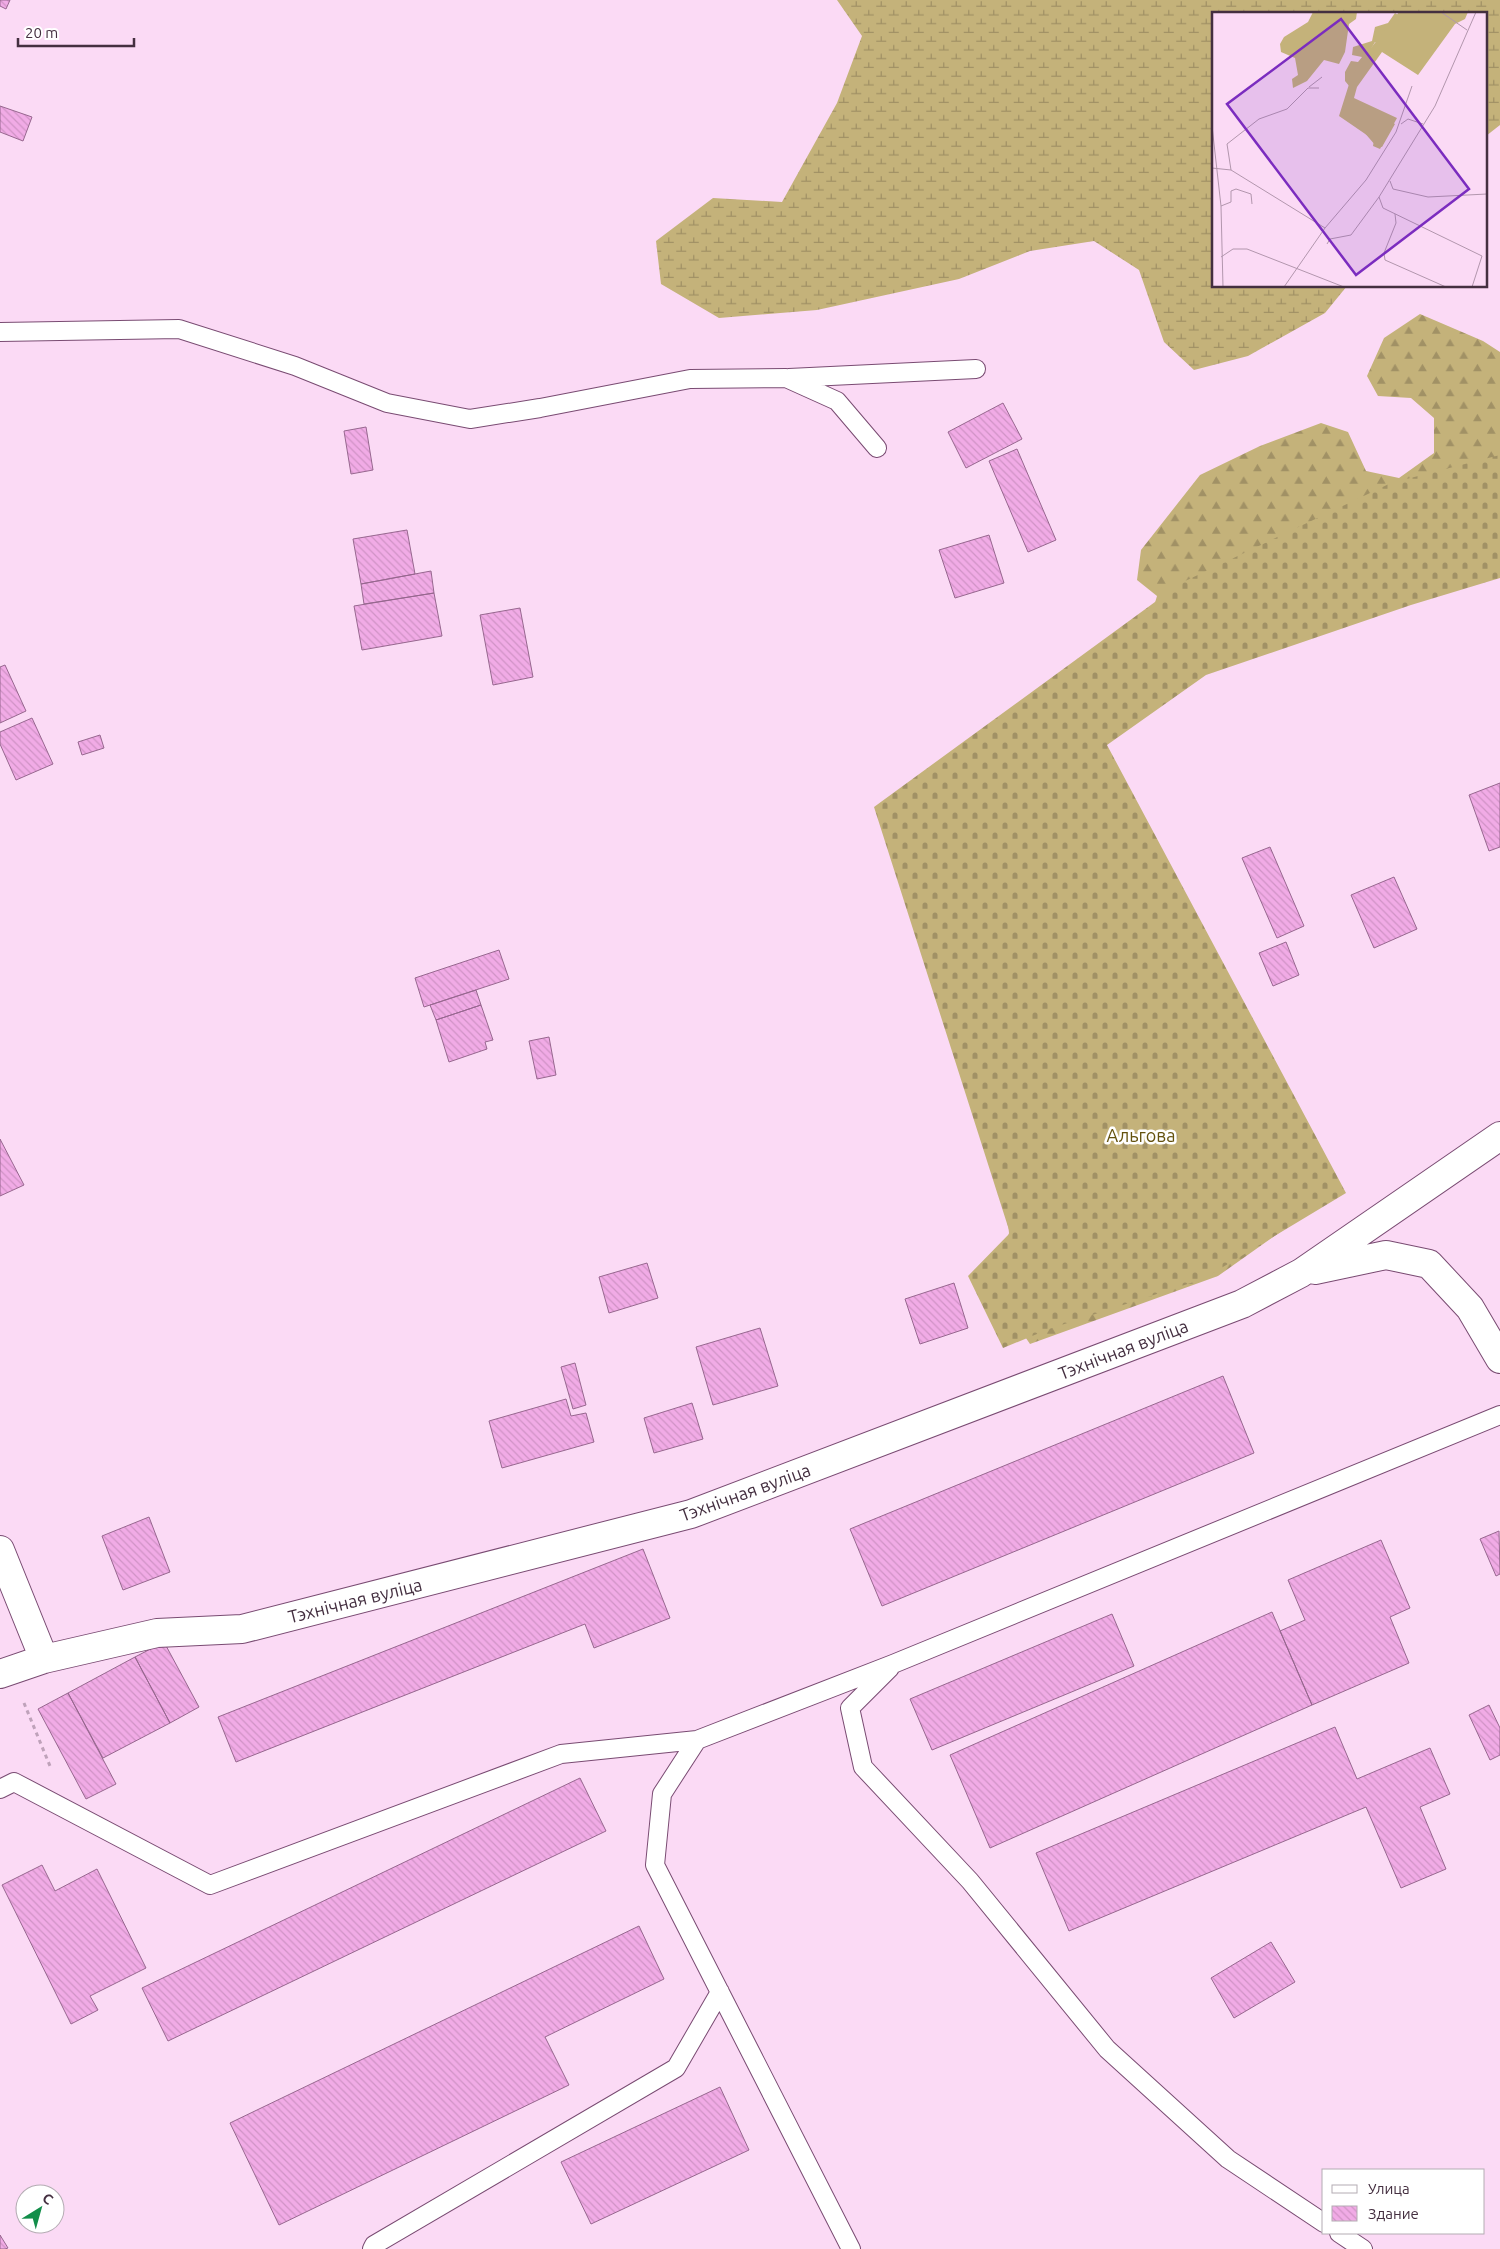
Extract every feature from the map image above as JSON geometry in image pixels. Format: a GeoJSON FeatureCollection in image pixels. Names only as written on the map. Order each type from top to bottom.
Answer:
{"type":"FeatureCollection","features":[{"type":"Feature","properties":{"kind":"street","name":"Тэхнічная вуліца"},"geometry":{"type":"LineString","coordinates":[[6,1672],[44,1659],[157,1633],[242,1629],[691,1514],[1242,1304],[1302,1273],[1500,1136]]}},
{"type":"Feature","properties":{"kind":"street"},"geometry":{"type":"LineString","coordinates":[[1302,1273],[1386,1255],[1429,1264],[1470,1308],[1500,1359]]}},
{"type":"Feature","properties":{"kind":"street"},"geometry":{"type":"LineString","coordinates":[[0,1550],[44,1659]]}},
{"type":"Feature","properties":{"kind":"lane"},"geometry":{"type":"LineString","coordinates":[[0,332],[179,329],[296,366],[387,403],[470,419],[540,408],[690,378],[786,378],[976,369]]}},
{"type":"Feature","properties":{"kind":"lane"},"geometry":{"type":"LineString","coordinates":[[786,378],[837,401],[877,448]]}},
{"type":"Feature","properties":{"kind":"lane"},"geometry":{"type":"LineString","coordinates":[[0,1789],[14,1782],[210,1885],[561,1754],[697,1740],[894,1664],[1500,1415]]}},
{"type":"Feature","properties":{"kind":"lane"},"geometry":{"type":"LineString","coordinates":[[894,1664],[850,1708],[863,1767],[970,1881],[1107,2049],[1228,2159],[1322,2222]]}},
{"type":"Feature","properties":{"kind":"lane"},"geometry":{"type":"LineString","coordinates":[[697,1740],[662,1794],[656,1865],[851,2249]]}},
{"type":"Feature","properties":{"kind":"lane"},"geometry":{"type":"LineString","coordinates":[[372,2249],[374,2245],[676,2068],[720,1992]]}},
{"type":"Feature","properties":{"kind":"lane"},"geometry":{"type":"LineString","coordinates":[[1340,2234],[1363,2249]]}},
{"type":"Feature","properties":{"kind":"path"},"geometry":{"type":"LineString","coordinates":[[6,1672],[28,1715],[68,1811]]}},
{"type":"Feature","properties":{"kind":"green space"},"geometry":{"type":"Polygon","coordinates":[[[837,0],[1500,0],[1500,125],[1488,134],[1488,12],[1212,12],[1212,288],[1345,288],[1325,313],[1248,356],[1194,370],[1164,342],[1139,270],[1094,241],[1030,251],[959,279],[817,310],[719,318],[661,284],[656,241],[713,198],[782,202],[837,103],[862,36],[837,0]]]}},
{"type":"Feature","properties":{"kind":"green space","name":"Альгова"},"geometry":{"type":"Polygon","coordinates":[[[1420,314],[1483,341],[1500,352],[1500,566],[1253,601],[1086,751],[1283,1230],[1218,1276],[1030,1344],[994,1291],[1009,1233],[1001,1152],[950,765],[1145,636],[1157,596],[1137,580],[1141,550],[1200,475],[1260,446],[1321,423],[1348,432],[1366,471],[1399,478],[1434,453],[1434,418],[1411,398],[1378,396],[1367,376],[1384,338],[1420,314]]]}},
{"type":"Feature","properties":{"kind":"green space","name":"Альгова"},"geometry":{"type":"Polygon","coordinates":[[[1500,455],[1500,578],[1411,605],[1206,675],[1107,745],[1346,1193],[1203,1279],[1049,1329],[1003,1348],[968,1276],[1010,1233],[874,807],[1181,583],[1391,483],[1500,455]]]}},
{"type":"Feature","properties":{"kind":"building"},"geometry":{"type":"Polygon","coordinates":[[[0,0],[10,0],[6,9],[0,6],[0,0]]]}},
{"type":"Feature","properties":{"kind":"building"},"geometry":{"type":"Polygon","coordinates":[[[0,106],[32,117],[23,141],[0,132],[0,106]]]}},
{"type":"Feature","properties":{"kind":"building"},"geometry":{"type":"Polygon","coordinates":[[[1003,403],[1022,439],[966,468],[948,432],[1003,403]]]}},
{"type":"Feature","properties":{"kind":"building"},"geometry":{"type":"Polygon","coordinates":[[[366,427],[373,470],[351,474],[344,431],[366,427]]]}},
{"type":"Feature","properties":{"kind":"building"},"geometry":{"type":"Polygon","coordinates":[[[1017,449],[1056,540],[1028,552],[989,461],[1017,449]]]}},
{"type":"Feature","properties":{"kind":"building"},"geometry":{"type":"Polygon","coordinates":[[[407,530],[415,574],[361,584],[353,539],[407,530]]]}},
{"type":"Feature","properties":{"kind":"building"},"geometry":{"type":"Polygon","coordinates":[[[989,535],[1004,583],[955,598],[939,550],[989,535]]]}},
{"type":"Feature","properties":{"kind":"building"},"geometry":{"type":"Polygon","coordinates":[[[431,571],[434,593],[364,604],[361,584],[431,571]]]}},
{"type":"Feature","properties":{"kind":"building"},"geometry":{"type":"Polygon","coordinates":[[[434,593],[442,636],[362,650],[354,606],[434,593]]]}},
{"type":"Feature","properties":{"kind":"building"},"geometry":{"type":"Polygon","coordinates":[[[520,608],[533,677],[493,685],[480,615],[520,608]]]}},
{"type":"Feature","properties":{"kind":"building"},"geometry":{"type":"Polygon","coordinates":[[[5,665],[26,711],[0,723],[0,667],[5,665]]]}},
{"type":"Feature","properties":{"kind":"building"},"geometry":{"type":"Polygon","coordinates":[[[32,718],[53,764],[16,780],[0,744],[0,732],[32,718]]]}},
{"type":"Feature","properties":{"kind":"building"},"geometry":{"type":"Polygon","coordinates":[[[100,735],[104,748],[82,755],[78,742],[100,735]]]}},
{"type":"Feature","properties":{"kind":"building"},"geometry":{"type":"Polygon","coordinates":[[[1500,783],[1500,847],[1489,851],[1469,795],[1500,783]]]}},
{"type":"Feature","properties":{"kind":"building"},"geometry":{"type":"Polygon","coordinates":[[[1270,847],[1304,926],[1277,938],[1242,858],[1270,847]]]}},
{"type":"Feature","properties":{"kind":"building"},"geometry":{"type":"Polygon","coordinates":[[[1394,877],[1417,929],[1374,948],[1351,895],[1394,877]]]}},
{"type":"Feature","properties":{"kind":"building"},"geometry":{"type":"Polygon","coordinates":[[[1286,942],[1299,975],[1273,986],[1259,953],[1286,942]]]}},
{"type":"Feature","properties":{"kind":"building"},"geometry":{"type":"Polygon","coordinates":[[[499,950],[509,979],[424,1007],[415,978],[499,950]]]}},
{"type":"Feature","properties":{"kind":"building"},"geometry":{"type":"Polygon","coordinates":[[[476,990],[481,1005],[436,1020],[430,1005],[476,990]]]}},
{"type":"Feature","properties":{"kind":"building"},"geometry":{"type":"Polygon","coordinates":[[[481,1005],[493,1040],[485,1042],[487,1049],[449,1062],[436,1020],[481,1005]]]}},
{"type":"Feature","properties":{"kind":"building"},"geometry":{"type":"Polygon","coordinates":[[[549,1037],[556,1075],[537,1079],[529,1041],[549,1037]]]}},
{"type":"Feature","properties":{"kind":"building"},"geometry":{"type":"Polygon","coordinates":[[[0,1139],[24,1185],[0,1196],[0,1139]]]}},
{"type":"Feature","properties":{"kind":"building"},"geometry":{"type":"Polygon","coordinates":[[[647,1263],[658,1298],[609,1313],[599,1277],[647,1263]]]}},
{"type":"Feature","properties":{"kind":"building"},"geometry":{"type":"Polygon","coordinates":[[[954,1283],[968,1328],[920,1344],[905,1299],[954,1283]]]}},
{"type":"Feature","properties":{"kind":"building"},"geometry":{"type":"Polygon","coordinates":[[[760,1328],[778,1386],[713,1405],[696,1347],[760,1328]]]}},
{"type":"Feature","properties":{"kind":"building"},"geometry":{"type":"Polygon","coordinates":[[[575,1363],[586,1405],[573,1409],[561,1367],[575,1363]]]}},
{"type":"Feature","properties":{"kind":"building"},"geometry":{"type":"Polygon","coordinates":[[[1223,1376],[1254,1453],[882,1606],[850,1529],[1223,1376]]]}},
{"type":"Feature","properties":{"kind":"building"},"geometry":{"type":"Polygon","coordinates":[[[566,1399],[571,1416],[586,1413],[594,1442],[502,1468],[489,1421],[566,1399]]]}},
{"type":"Feature","properties":{"kind":"building"},"geometry":{"type":"Polygon","coordinates":[[[692,1403],[703,1439],[654,1453],[644,1418],[692,1403]]]}},
{"type":"Feature","properties":{"kind":"building"},"geometry":{"type":"Polygon","coordinates":[[[149,1517],[170,1572],[123,1590],[102,1536],[149,1517]]]}},
{"type":"Feature","properties":{"kind":"building"},"geometry":{"type":"Polygon","coordinates":[[[1499,1531],[1500,1574],[1496,1576],[1480,1539],[1499,1531]]]}},
{"type":"Feature","properties":{"kind":"building"},"geometry":{"type":"Polygon","coordinates":[[[1381,1540],[1410,1608],[1390,1617],[1409,1663],[1312,1705],[1280,1631],[1305,1620],[1288,1580],[1381,1540]]]}},
{"type":"Feature","properties":{"kind":"building"},"geometry":{"type":"Polygon","coordinates":[[[643,1549],[670,1618],[594,1648],[585,1624],[236,1762],[218,1717],[643,1549]]]}},
{"type":"Feature","properties":{"kind":"building"},"geometry":{"type":"Polygon","coordinates":[[[1272,1612],[1312,1705],[990,1848],[950,1755],[1272,1612]]]}},
{"type":"Feature","properties":{"kind":"building"},"geometry":{"type":"Polygon","coordinates":[[[1112,1614],[1134,1666],[932,1750],[910,1699],[1112,1614]]]}},
{"type":"Feature","properties":{"kind":"building"},"geometry":{"type":"Polygon","coordinates":[[[164,1642],[199,1707],[170,1723],[135,1657],[164,1642]]]}},
{"type":"Feature","properties":{"kind":"building"},"geometry":{"type":"Polygon","coordinates":[[[135,1657],[170,1723],[103,1758],[68,1693],[135,1657]]]}},
{"type":"Feature","properties":{"kind":"building"},"geometry":{"type":"Polygon","coordinates":[[[68,1693],[116,1784],[86,1799],[38,1709],[68,1693]]]}},
{"type":"Feature","properties":{"kind":"building"},"geometry":{"type":"Polygon","coordinates":[[[1489,1705],[1500,1728],[1500,1755],[1490,1760],[1469,1715],[1489,1705]]]}},
{"type":"Feature","properties":{"kind":"building"},"geometry":{"type":"Polygon","coordinates":[[[1335,1727],[1357,1779],[1430,1748],[1450,1794],[1420,1807],[1446,1869],[1401,1888],[1366,1807],[1069,1931],[1036,1853],[1335,1727]]]}},
{"type":"Feature","properties":{"kind":"building"},"geometry":{"type":"Polygon","coordinates":[[[580,1778],[606,1831],[168,2041],[142,1988],[580,1778]]]}},
{"type":"Feature","properties":{"kind":"building"},"geometry":{"type":"Polygon","coordinates":[[[42,1865],[55,1891],[97,1869],[146,1968],[90,1996],[98,2010],[71,2024],[2,1885],[42,1865]]]}},
{"type":"Feature","properties":{"kind":"building"},"geometry":{"type":"Polygon","coordinates":[[[639,1926],[664,1979],[545,2037],[569,2085],[279,2225],[230,2123],[639,1926]]]}},
{"type":"Feature","properties":{"kind":"building"},"geometry":{"type":"Polygon","coordinates":[[[1271,1942],[1295,1982],[1234,2018],[1211,1978],[1271,1942]]]}},
{"type":"Feature","properties":{"kind":"building"},"geometry":{"type":"Polygon","coordinates":[[[720,2087],[749,2150],[591,2224],[561,2162],[720,2087]]]}},
{"type":"Feature","properties":{"kind":"building"},"geometry":{"type":"Polygon","coordinates":[[[0,2235],[8,2248],[0,2249],[0,2235]]]}}]}
